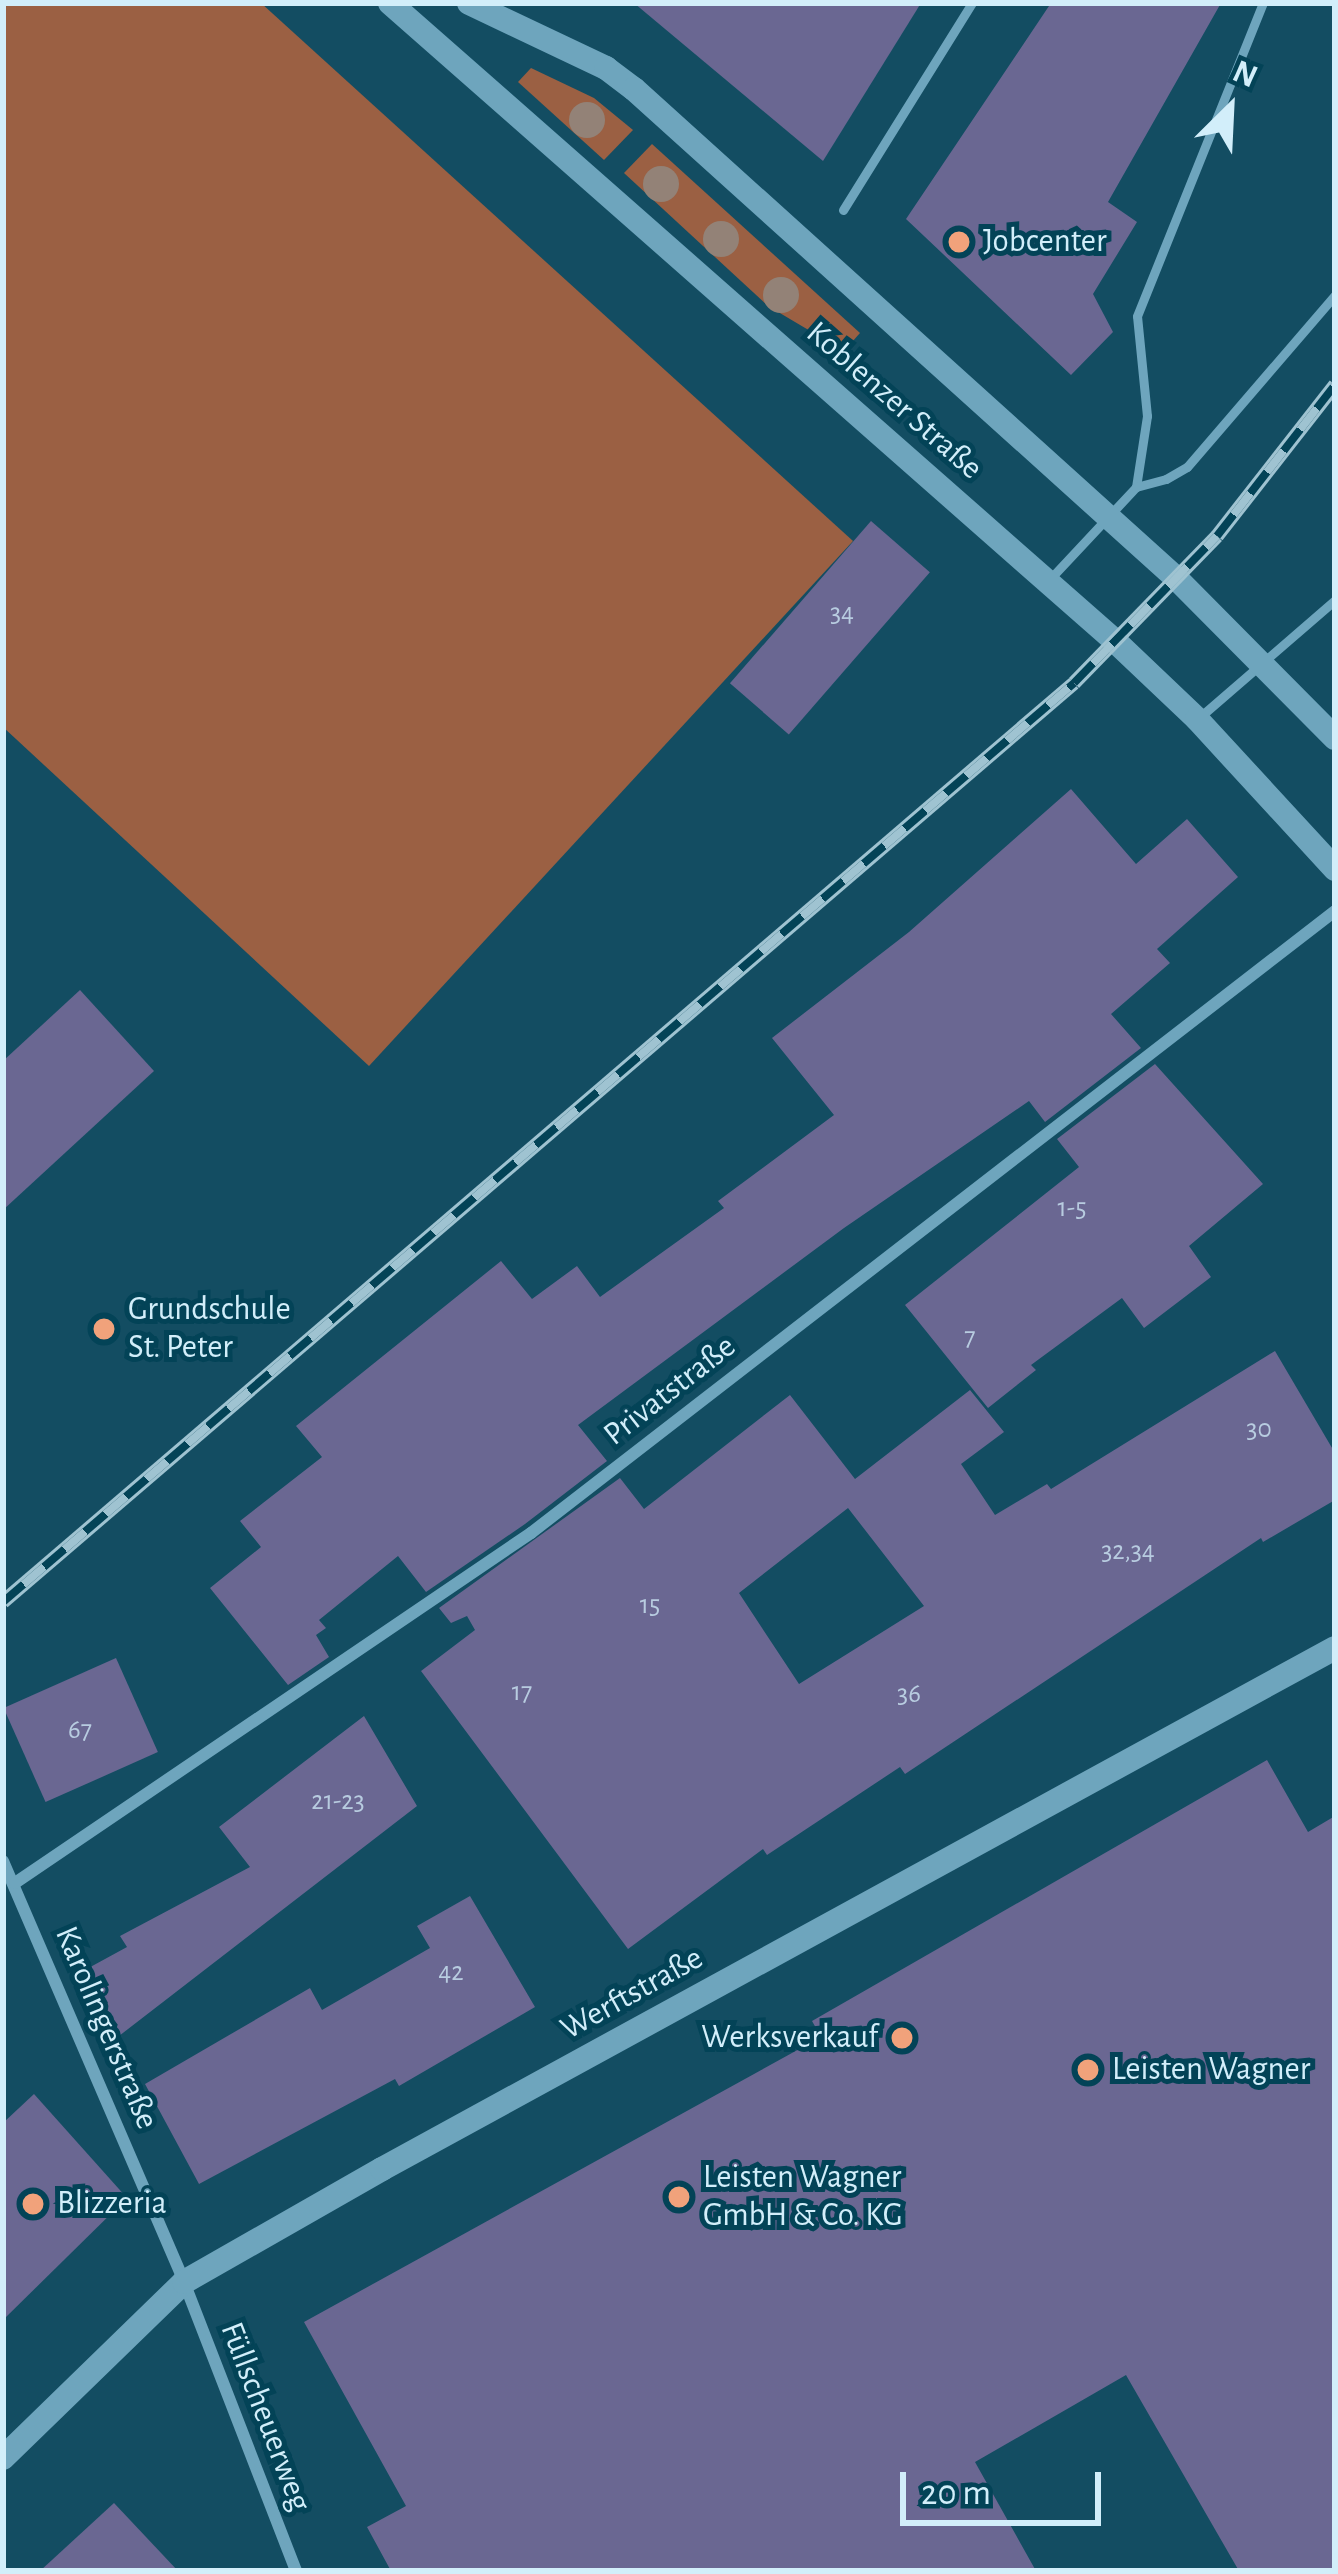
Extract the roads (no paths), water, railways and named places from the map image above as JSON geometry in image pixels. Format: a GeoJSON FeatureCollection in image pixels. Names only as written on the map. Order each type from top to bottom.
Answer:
{"type":"FeatureCollection","features":[{"type":"Feature","properties":{"kind":"street","name":"Koblenzer Straße"},"geometry":{"type":"LineString","coordinates":[[390,3],[1049,580],[1197,719],[1335,869]]}},
{"type":"Feature","properties":{"kind":"street","name":"Koblenzer Straße"},"geometry":{"type":"LineString","coordinates":[[469,3],[606,68],[634,88],[1108,515],[1263,662],[1335,738]]}},
{"type":"Feature","properties":{"kind":"street","name":"Privatstraße"},"geometry":{"type":"LineString","coordinates":[[15,1883],[531,1533],[1335,911]]}},
{"type":"Feature","properties":{"kind":"street","name":"Werftstraße"},"geometry":{"type":"LineString","coordinates":[[3,2458],[184,2282],[1335,1648]]}},
{"type":"Feature","properties":{"kind":"street","name":"Karolingerstraße"},"geometry":{"type":"LineString","coordinates":[[3,1861],[184,2282]]}},
{"type":"Feature","properties":{"kind":"street","name":"Füllscheuerweg"},"geometry":{"type":"LineString","coordinates":[[184,2282],[296,2571]]}},
{"type":"Feature","properties":{"kind":"lane"},"geometry":{"type":"LineString","coordinates":[[843,210],[972,3]]}},
{"type":"Feature","properties":{"kind":"lane"},"geometry":{"type":"LineString","coordinates":[[1136,487],[1148,416],[1137,316],[1263,3]]}},
{"type":"Feature","properties":{"kind":"lane"},"geometry":{"type":"LineString","coordinates":[[1049,580],[1136,487],[1166,479],[1186,466],[1335,296]]}},
{"type":"Feature","properties":{"kind":"lane"},"geometry":{"type":"LineString","coordinates":[[1197,719],[1335,600]]}},
{"type":"Feature","properties":{"kind":"railway"},"geometry":{"type":"LineString","coordinates":[[3,1602],[1074,683],[1217,536],[1335,385]]}},
{"type":"Feature","properties":{"kind":"place","name":"Jobcenter"},"geometry":{"type":"Point","coordinates":[959,242]}},
{"type":"Feature","properties":{"kind":"place","name":"Grundschule St. Peter"},"geometry":{"type":"Point","coordinates":[104,1329]}},
{"type":"Feature","properties":{"kind":"place","name":"Werksverkauf"},"geometry":{"type":"Point","coordinates":[902,2038]}},
{"type":"Feature","properties":{"kind":"place","name":"Leisten Wagner"},"geometry":{"type":"Point","coordinates":[1088,2070]}},
{"type":"Feature","properties":{"kind":"place","name":"Leisten Wagner GmbH & Co. KG"},"geometry":{"type":"Point","coordinates":[679,2197]}},
{"type":"Feature","properties":{"kind":"place","name":"Blizzeria"},"geometry":{"type":"Point","coordinates":[33,2204]}}]}
